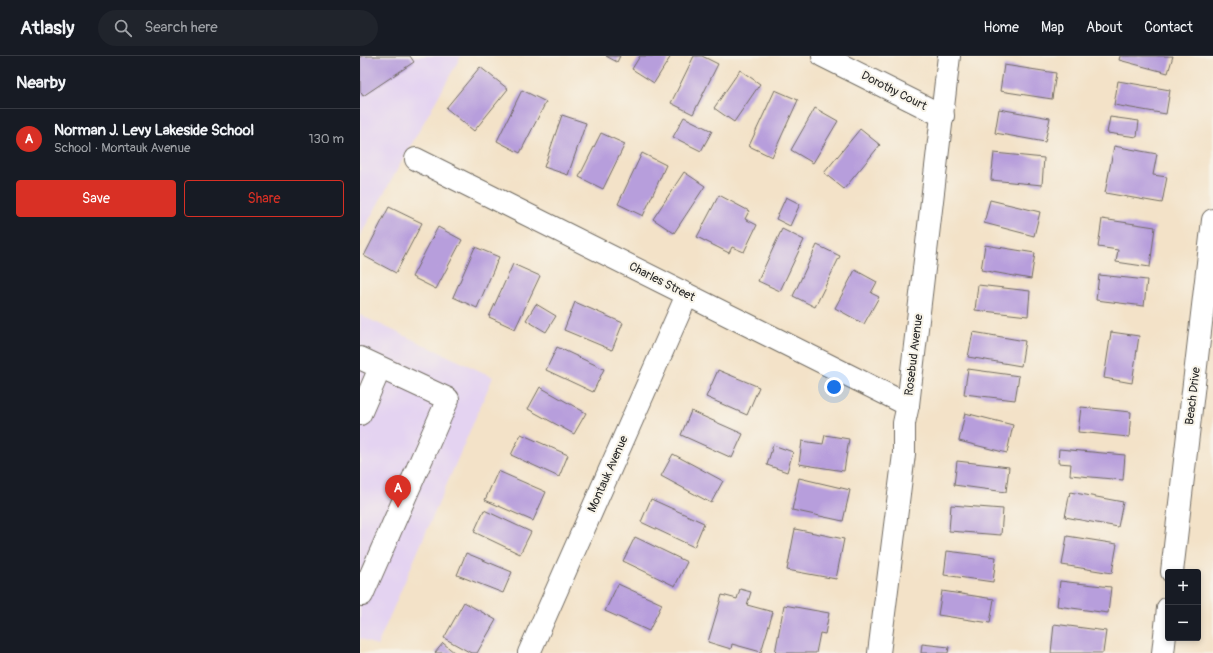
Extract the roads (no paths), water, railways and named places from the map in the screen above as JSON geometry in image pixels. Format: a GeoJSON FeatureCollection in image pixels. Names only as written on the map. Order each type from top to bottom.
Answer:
{"type":"FeatureCollection","features":[{"type":"Feature","properties":{"kind":"street","name":"Dorothy Court"},"geometry":{"type":"LineString","coordinates":[[823,56],[943,116]]}},
{"type":"Feature","properties":{"kind":"street","name":"Rosebud Avenue"},"geometry":{"type":"LineString","coordinates":[[879,653],[904,454],[904,423],[908,406],[949,56]]}},
{"type":"Feature","properties":{"kind":"street","name":"Charles Street"},"geometry":{"type":"LineString","coordinates":[[416,159],[908,406]]}},
{"type":"Feature","properties":{"kind":"street","name":"Beach Drive"},"geometry":{"type":"LineString","coordinates":[[1172,569],[1213,220]]}},
{"type":"Feature","properties":{"kind":"street","name":"Montauk Avenue"},"geometry":{"type":"LineString","coordinates":[[534,652],[687,295]]}},
{"type":"Feature","properties":{"kind":"street"},"geometry":{"type":"LineString","coordinates":[[360,358],[448,399],[362,595],[360,594]]}},
{"type":"Feature","properties":{"kind":"street"},"geometry":{"type":"LineString","coordinates":[[360,414],[380,368]]}},
{"type":"Feature","properties":{"kind":"street"},"geometry":{"type":"LineString","coordinates":[[1163,653],[1165,635]]}},
{"type":"Feature","properties":{"kind":"place","name":"Norman J. Levy Lakeside School"},"geometry":{"type":"Point","coordinates":[398,508]}}]}
